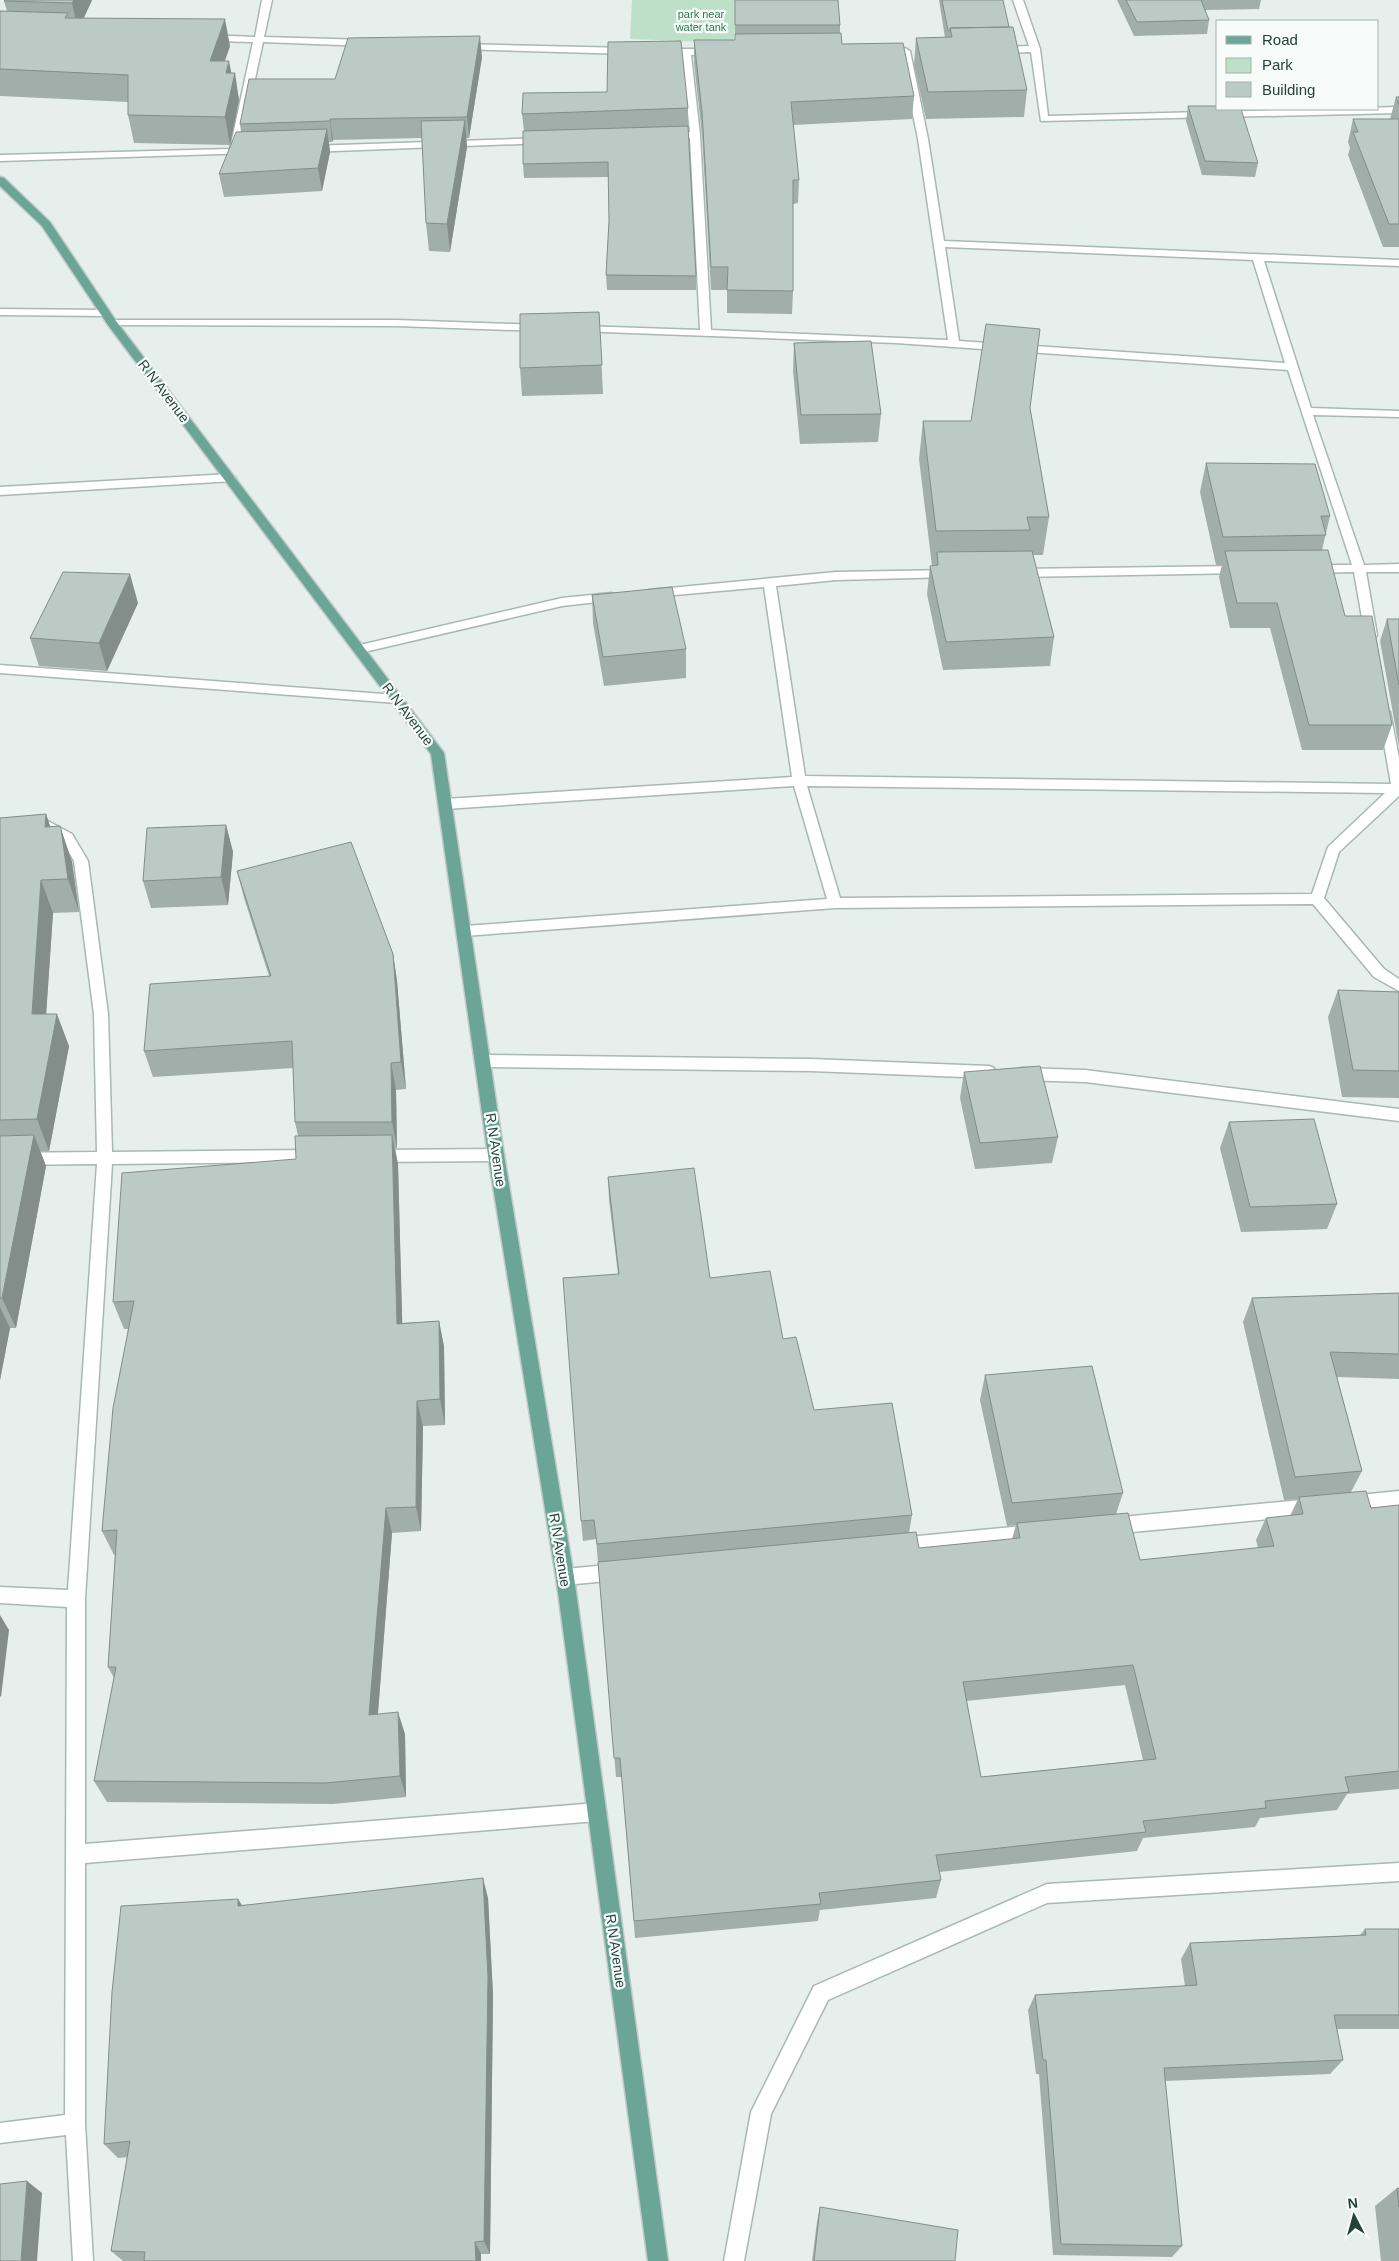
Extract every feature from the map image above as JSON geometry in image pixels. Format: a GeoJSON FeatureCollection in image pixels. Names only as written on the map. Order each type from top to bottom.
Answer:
{"type":"FeatureCollection","features":[{"type":"Feature","properties":{"kind":"main road","name":"R N Avenue"},"geometry":{"type":"LineString","coordinates":[[0,180],[46,224],[108,318],[437,753],[465,931],[496,1155],[565,1577],[658,2261]]}},
{"type":"Feature","properties":{"kind":"street"},"geometry":{"type":"LineString","coordinates":[[235,151],[267,0]]}},
{"type":"Feature","properties":{"kind":"street"},"geometry":{"type":"LineString","coordinates":[[1018,0],[1034,49],[1044,119],[1399,110]]}},
{"type":"Feature","properties":{"kind":"street"},"geometry":{"type":"LineString","coordinates":[[198,37],[378,43]]}},
{"type":"Feature","properties":{"kind":"street"},"geometry":{"type":"LineString","coordinates":[[447,46],[723,52]]}},
{"type":"Feature","properties":{"kind":"street"},"geometry":{"type":"LineString","coordinates":[[985,50],[1034,49]]}},
{"type":"Feature","properties":{"kind":"street"},"geometry":{"type":"LineString","coordinates":[[905,51],[923,139],[954,344]]}},
{"type":"Feature","properties":{"kind":"street"},"geometry":{"type":"LineString","coordinates":[[686,52],[695,135],[706,333]]}},
{"type":"Feature","properties":{"kind":"street"},"geometry":{"type":"LineString","coordinates":[[656,137],[695,135]]}},
{"type":"Feature","properties":{"kind":"street"},"geometry":{"type":"LineString","coordinates":[[294,149],[558,140]]}},
{"type":"Feature","properties":{"kind":"street"},"geometry":{"type":"LineString","coordinates":[[0,158],[254,151]]}},
{"type":"Feature","properties":{"kind":"street"},"geometry":{"type":"LineString","coordinates":[[939,244],[1258,259],[1399,263]]}},
{"type":"Feature","properties":{"kind":"street"},"geometry":{"type":"LineString","coordinates":[[1258,259],[1306,411],[1360,568],[1373,645]]}},
{"type":"Feature","properties":{"kind":"street"},"geometry":{"type":"LineString","coordinates":[[0,312],[108,318],[396,323],[896,340],[1293,367]]}},
{"type":"Feature","properties":{"kind":"street"},"geometry":{"type":"LineString","coordinates":[[1306,411],[1399,414]]}},
{"type":"Feature","properties":{"kind":"street"},"geometry":{"type":"LineString","coordinates":[[0,491],[230,478]]}},
{"type":"Feature","properties":{"kind":"street"},"geometry":{"type":"LineString","coordinates":[[1300,569],[1399,568]]}},
{"type":"Feature","properties":{"kind":"street"},"geometry":{"type":"LineString","coordinates":[[1004,573],[1251,570]]}},
{"type":"Feature","properties":{"kind":"street"},"geometry":{"type":"LineString","coordinates":[[641,594],[836,576],[964,574]]}},
{"type":"Feature","properties":{"kind":"street"},"geometry":{"type":"LineString","coordinates":[[769,582],[799,780],[835,904]]}},
{"type":"Feature","properties":{"kind":"street"},"geometry":{"type":"LineString","coordinates":[[360,650],[562,602],[621,596]]}},
{"type":"Feature","properties":{"kind":"street"},"geometry":{"type":"LineString","coordinates":[[0,669],[397,699]]}},
{"type":"Feature","properties":{"kind":"street"},"geometry":{"type":"LineString","coordinates":[[1383,702],[1399,788]]}},
{"type":"Feature","properties":{"kind":"street"},"geometry":{"type":"LineString","coordinates":[[445,804],[799,780],[1399,788]]}},
{"type":"Feature","properties":{"kind":"street"},"geometry":{"type":"LineString","coordinates":[[1317,899],[1334,850],[1399,788]]}},
{"type":"Feature","properties":{"kind":"street"},"geometry":{"type":"LineString","coordinates":[[28,822],[48,825],[67,836],[81,861],[101,1014],[105,1158],[76,1599],[75,2124],[83,2261]]}},
{"type":"Feature","properties":{"kind":"street"},"geometry":{"type":"LineString","coordinates":[[465,931],[835,904],[1317,899]]}},
{"type":"Feature","properties":{"kind":"street"},"geometry":{"type":"LineString","coordinates":[[1317,899],[1379,974],[1399,986]]}},
{"type":"Feature","properties":{"kind":"street"},"geometry":{"type":"LineString","coordinates":[[483,1061],[811,1065],[1085,1076],[1399,1115]]}},
{"type":"Feature","properties":{"kind":"street"},"geometry":{"type":"LineString","coordinates":[[359,1156],[496,1155]]}},
{"type":"Feature","properties":{"kind":"street"},"geometry":{"type":"LineString","coordinates":[[0,1160],[330,1156]]}},
{"type":"Feature","properties":{"kind":"street"},"geometry":{"type":"LineString","coordinates":[[1091,1528],[1399,1499]]}},
{"type":"Feature","properties":{"kind":"street"},"geometry":{"type":"LineString","coordinates":[[883,1548],[1052,1532]]}},
{"type":"Feature","properties":{"kind":"street"},"geometry":{"type":"LineString","coordinates":[[565,1577],[634,1571]]}},
{"type":"Feature","properties":{"kind":"street"},"geometry":{"type":"LineString","coordinates":[[0,1595],[76,1599]]}},
{"type":"Feature","properties":{"kind":"street"},"geometry":{"type":"LineString","coordinates":[[76,1854],[597,1812]]}},
{"type":"Feature","properties":{"kind":"street"},"geometry":{"type":"LineString","coordinates":[[734,2261],[760,2112],[821,1993],[1047,1894],[1399,1872]]}},
{"type":"Feature","properties":{"kind":"street"},"geometry":{"type":"LineString","coordinates":[[0,2133],[75,2124]]}},
{"type":"Feature","properties":{"kind":"green space","name":"park near water tank"},"geometry":{"type":"Polygon","coordinates":[[[632,0],[739,0],[733,43],[630,39],[632,0]]]}},
{"type":"Feature","properties":{"kind":"building"},"geometry":{"type":"Polygon","coordinates":[[[5,0],[74,0],[72,3],[5,0]]]}},
{"type":"Feature","properties":{"kind":"building"},"geometry":{"type":"Polygon","coordinates":[[[735,0],[838,0],[840,25],[735,25],[735,0]]]}},
{"type":"Feature","properties":{"kind":"building"},"geometry":{"type":"Polygon","coordinates":[[[942,0],[1003,0],[1009,27],[950,28],[950,31],[948,31],[942,0]]]}},
{"type":"Feature","properties":{"kind":"building"},"geometry":{"type":"Polygon","coordinates":[[[1126,0],[1201,0],[1209,20],[1137,22],[1126,0]]]}},
{"type":"Feature","properties":{"kind":"building"},"geometry":{"type":"Polygon","coordinates":[[[0,11],[68,13],[65,18],[225,19],[210,61],[229,61],[226,73],[235,73],[225,117],[128,115],[128,75],[0,69],[0,11]]]}},
{"type":"Feature","properties":{"kind":"building"},"geometry":{"type":"Polygon","coordinates":[[[1013,27],[1027,90],[928,92],[916,38],[952,37],[950,28],[1013,27]]]}},
{"type":"Feature","properties":{"kind":"building"},"geometry":{"type":"Polygon","coordinates":[[[841,33],[842,44],[903,43],[914,96],[791,102],[799,180],[793,180],[793,291],[727,290],[728,267],[711,267],[702,112],[694,40],[735,40],[735,34],[841,33]]]}},
{"type":"Feature","properties":{"kind":"building"},"geometry":{"type":"Polygon","coordinates":[[[480,36],[467,117],[330,119],[330,121],[240,124],[249,79],[335,79],[348,38],[480,36]]]}},
{"type":"Feature","properties":{"kind":"building"},"geometry":{"type":"Polygon","coordinates":[[[681,41],[688,108],[522,114],[523,93],[607,92],[608,42],[681,41]]]}},
{"type":"Feature","properties":{"kind":"building"},"geometry":{"type":"Polygon","coordinates":[[[1188,106],[1216,106],[1216,110],[1241,110],[1258,163],[1205,161],[1188,106]]]}},
{"type":"Feature","properties":{"kind":"building"},"geometry":{"type":"Polygon","coordinates":[[[1353,119],[1399,119],[1399,224],[1389,224],[1353,132],[1358,132],[1353,119]]]}},
{"type":"Feature","properties":{"kind":"building"},"geometry":{"type":"Polygon","coordinates":[[[465,120],[447,224],[426,223],[421,121],[465,120]]]}},
{"type":"Feature","properties":{"kind":"building"},"geometry":{"type":"Polygon","coordinates":[[[688,126],[696,276],[606,275],[609,221],[608,162],[523,164],[523,131],[688,126]]]}},
{"type":"Feature","properties":{"kind":"building"},"geometry":{"type":"Polygon","coordinates":[[[327,129],[318,168],[219,174],[236,132],[327,129]]]}},
{"type":"Feature","properties":{"kind":"building"},"geometry":{"type":"Polygon","coordinates":[[[599,312],[602,365],[520,368],[520,314],[599,312]]]}},
{"type":"Feature","properties":{"kind":"building"},"geometry":{"type":"Polygon","coordinates":[[[986,324],[1040,329],[1030,408],[1049,517],[1027,517],[1030,530],[936,531],[923,421],[971,421],[986,324]]]}},
{"type":"Feature","properties":{"kind":"building"},"geometry":{"type":"Polygon","coordinates":[[[871,341],[881,414],[801,415],[794,343],[871,341]]]}},
{"type":"Feature","properties":{"kind":"building"},"geometry":{"type":"Polygon","coordinates":[[[1206,463],[1315,464],[1330,516],[1321,516],[1326,535],[1223,537],[1206,463]]]}},
{"type":"Feature","properties":{"kind":"building"},"geometry":{"type":"Polygon","coordinates":[[[1328,550],[1345,616],[1372,616],[1392,725],[1309,725],[1277,603],[1237,603],[1225,551],[1328,550]]]}},
{"type":"Feature","properties":{"kind":"building"},"geometry":{"type":"Polygon","coordinates":[[[1032,551],[1054,637],[946,642],[930,566],[938,565],[937,552],[1032,551]]]}},
{"type":"Feature","properties":{"kind":"building"},"geometry":{"type":"Polygon","coordinates":[[[63,572],[130,574],[99,643],[30,638],[63,572]]]}},
{"type":"Feature","properties":{"kind":"building"},"geometry":{"type":"Polygon","coordinates":[[[672,587],[686,649],[603,657],[592,595],[672,587]]]}},
{"type":"Feature","properties":{"kind":"building"},"geometry":{"type":"Polygon","coordinates":[[[1387,619],[1399,619],[1399,685],[1387,619]]]}},
{"type":"Feature","properties":{"kind":"building"},"geometry":{"type":"Polygon","coordinates":[[[46,814],[45,827],[60,826],[68,879],[41,880],[32,1014],[57,1014],[37,1119],[0,1120],[0,818],[46,814]]]}},
{"type":"Feature","properties":{"kind":"building"},"geometry":{"type":"Polygon","coordinates":[[[226,825],[221,877],[143,881],[147,828],[226,825]]]}},
{"type":"Feature","properties":{"kind":"building"},"geometry":{"type":"Polygon","coordinates":[[[351,842],[393,954],[401,1062],[391,1063],[392,1122],[295,1122],[292,1041],[144,1051],[150,984],[271,976],[237,871],[351,842]]]}},
{"type":"Feature","properties":{"kind":"building"},"geometry":{"type":"Polygon","coordinates":[[[1338,990],[1399,992],[1399,1071],[1353,1070],[1338,990]]]}},
{"type":"Feature","properties":{"kind":"building"},"geometry":{"type":"Polygon","coordinates":[[[1040,1066],[1058,1137],[980,1143],[964,1072],[1040,1066]]]}},
{"type":"Feature","properties":{"kind":"building"},"geometry":{"type":"Polygon","coordinates":[[[1314,1119],[1337,1204],[1250,1207],[1229,1122],[1314,1119]]]}},
{"type":"Feature","properties":{"kind":"building"},"geometry":{"type":"Polygon","coordinates":[[[34,1135],[2,1298],[0,1298],[0,1136],[34,1135]]]}},
{"type":"Feature","properties":{"kind":"building"},"geometry":{"type":"Polygon","coordinates":[[[392,1135],[397,1324],[439,1321],[440,1399],[417,1401],[416,1507],[386,1508],[369,1715],[398,1712],[400,1776],[325,1783],[94,1781],[116,1667],[108,1667],[117,1530],[102,1531],[113,1408],[134,1301],[113,1302],[122,1173],[296,1159],[295,1136],[392,1135]]]}},
{"type":"Feature","properties":{"kind":"building"},"geometry":{"type":"Polygon","coordinates":[[[694,1168],[710,1278],[770,1271],[783,1339],[796,1337],[814,1410],[892,1403],[912,1515],[597,1544],[594,1520],[581,1521],[563,1278],[619,1274],[608,1177],[694,1168]]]}},
{"type":"Feature","properties":{"kind":"building"},"geometry":{"type":"Polygon","coordinates":[[[1399,1293],[1399,1354],[1330,1352],[1362,1471],[1295,1477],[1252,1298],[1399,1293]]]}},
{"type":"Feature","properties":{"kind":"building"},"geometry":{"type":"Polygon","coordinates":[[[1092,1366],[1123,1493],[1012,1503],[985,1375],[1092,1366]]]}},
{"type":"Feature","properties":{"kind":"building"},"geometry":{"type":"Polygon","coordinates":[[[1366,1491],[1371,1508],[1399,1505],[1399,1771],[1345,1777],[1349,1792],[1265,1801],[1266,1808],[1143,1821],[1146,1832],[936,1855],[941,1880],[819,1893],[821,1904],[634,1921],[620,1758],[614,1758],[598,1562],[916,1532],[919,1548],[1020,1538],[1017,1523],[1128,1513],[1140,1560],[1274,1546],[1266,1518],[1303,1514],[1299,1497],[1366,1491]],[[1133,1665],[963,1682],[981,1777],[1156,1759],[1133,1665]]]}},
{"type":"Feature","properties":{"kind":"building"},"geometry":{"type":"Polygon","coordinates":[[[483,1878],[488,1977],[484,2241],[475,2242],[476,2261],[144,2261],[145,2252],[111,2251],[130,2141],[104,2144],[112,1992],[121,1906],[238,1899],[238,1906],[483,1878]]]}},
{"type":"Feature","properties":{"kind":"building"},"geometry":{"type":"Polygon","coordinates":[[[1365,1929],[1399,1929],[1399,2015],[1334,2015],[1343,2060],[1164,2068],[1182,2246],[1061,2244],[1046,2060],[1043,2060],[1035,1995],[1197,1985],[1190,1943],[1366,1935],[1365,1929]]]}},
{"type":"Feature","properties":{"kind":"building"},"geometry":{"type":"Polygon","coordinates":[[[27,2181],[21,2261],[0,2261],[0,2184],[27,2181]]]}},
{"type":"Feature","properties":{"kind":"building"},"geometry":{"type":"Polygon","coordinates":[[[1397,2188],[1399,2189],[1399,2207],[1397,2188]]]}},
{"type":"Feature","properties":{"kind":"building"},"geometry":{"type":"Polygon","coordinates":[[[820,2207],[958,2230],[955,2261],[814,2261],[820,2207]]]}}]}
